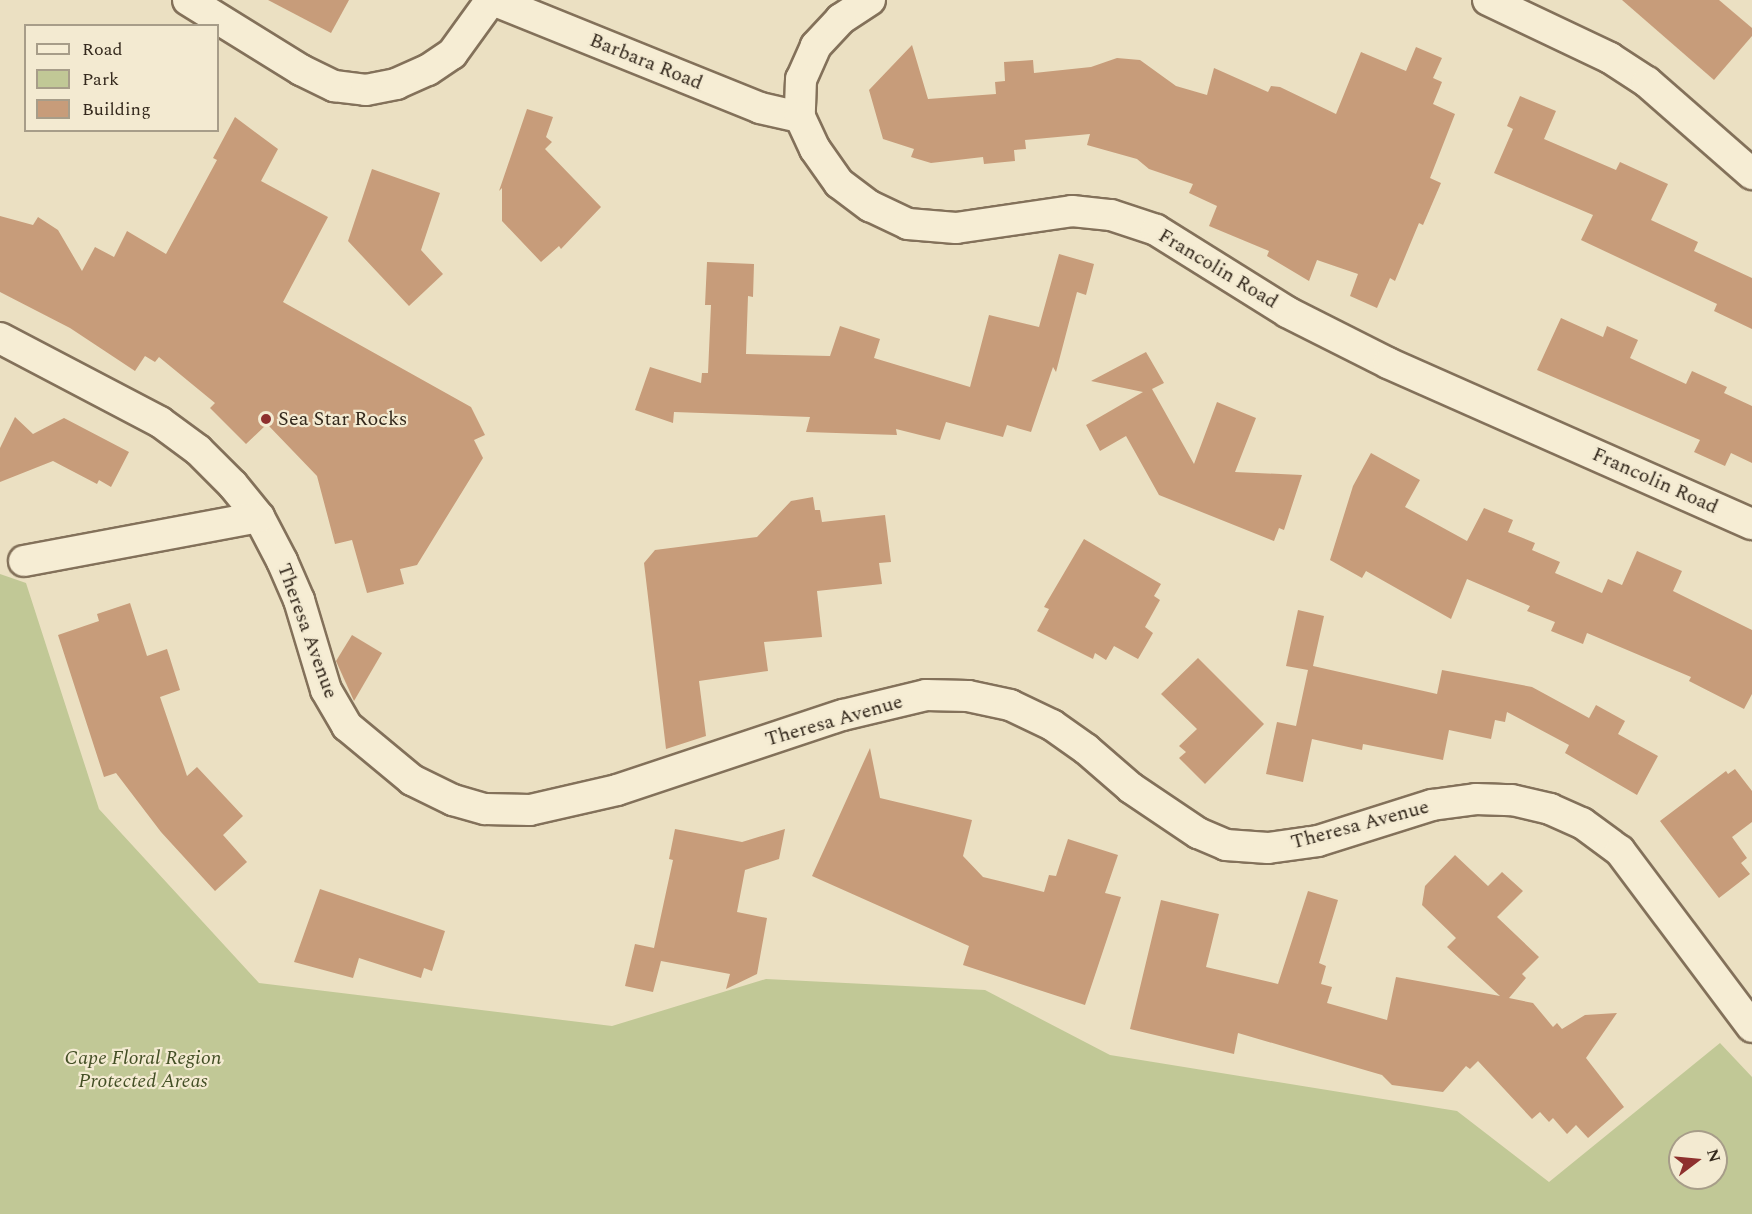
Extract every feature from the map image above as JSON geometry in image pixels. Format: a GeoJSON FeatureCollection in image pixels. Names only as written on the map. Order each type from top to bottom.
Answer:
{"type":"FeatureCollection","features":[{"type":"Feature","properties":{"kind":"street","name":"Barbara Road"},"geometry":{"type":"LineString","coordinates":[[188,0],[301,70],[334,86],[366,90],[396,84],[428,70],[452,54],[492,0],[760,108],[800,117]]}},
{"type":"Feature","properties":{"kind":"street","name":"Francolin Road"},"geometry":{"type":"LineString","coordinates":[[870,0],[841,19],[816,46],[801,79],[800,117],[815,149],[839,183],[870,206],[908,224],[956,228],[1072,211],[1111,215],[1156,230],[1287,312],[1388,363],[1752,524]]}},
{"type":"Feature","properties":{"kind":"street"},"geometry":{"type":"LineString","coordinates":[[1488,0],[1610,57],[1647,82],[1752,174]]}},
{"type":"Feature","properties":{"kind":"street","name":"Theresa Avenue"},"geometry":{"type":"LineString","coordinates":[[0,338],[160,422],[198,450],[259,517],[298,600],[326,690],[347,726],[412,780],[453,800],[485,809],[530,810],[617,790],[853,712],[926,695],[968,696],[1010,705],[1052,725],[1086,749],[1131,788],[1198,833],[1226,845],[1268,849],[1318,841],[1432,805],[1476,799],[1512,800],[1550,809],[1582,824],[1620,851],[1752,1027]]}},
{"type":"Feature","properties":{"kind":"street"},"geometry":{"type":"LineString","coordinates":[[24,561],[259,517]]}},
{"type":"Feature","properties":{"kind":"green space","name":"Cape Floral Region Protected Areas"},"geometry":{"type":"Polygon","coordinates":[[[0,574],[26,583],[99,809],[259,983],[612,1026],[766,979],[985,990],[1110,1055],[1457,1111],[1549,1182],[1720,1043],[1752,1077],[1752,1214],[0,1214],[0,574]]]}},
{"type":"Feature","properties":{"kind":"building"},"geometry":{"type":"Polygon","coordinates":[[[268,0],[349,0],[331,33],[268,0]]]}},
{"type":"Feature","properties":{"kind":"building"},"geometry":{"type":"Polygon","coordinates":[[[1622,0],[1719,0],[1752,28],[1752,36],[1714,80],[1622,0]]]}},
{"type":"Feature","properties":{"kind":"building"},"geometry":{"type":"Polygon","coordinates":[[[912,45],[928,99],[996,94],[995,82],[1005,81],[1004,62],[1033,60],[1034,73],[1091,67],[1117,58],[1140,60],[1176,86],[1207,95],[1214,68],[1268,92],[1271,86],[1280,87],[1336,114],[1361,52],[1406,71],[1416,47],[1442,58],[1433,78],[1442,82],[1433,104],[1455,114],[1430,178],[1441,183],[1423,225],[1419,223],[1395,281],[1390,278],[1377,308],[1350,296],[1358,274],[1317,260],[1309,281],[1267,256],[1269,251],[1209,226],[1217,206],[1189,193],[1193,184],[1149,169],[1137,159],[1087,145],[1090,134],[1025,140],[1026,149],[1014,150],[1015,161],[984,164],[983,157],[931,163],[911,157],[914,149],[883,139],[869,90],[912,45]]]}},
{"type":"Feature","properties":{"kind":"building"},"geometry":{"type":"Polygon","coordinates":[[[1520,96],[1556,111],[1544,139],[1616,170],[1620,162],[1668,184],[1651,220],[1698,242],[1694,251],[1752,278],[1752,329],[1714,311],[1717,304],[1581,240],[1593,215],[1494,173],[1513,129],[1507,126],[1520,96]]]}},
{"type":"Feature","properties":{"kind":"building"},"geometry":{"type":"Polygon","coordinates":[[[527,109],[553,117],[546,137],[552,142],[545,149],[601,207],[561,249],[559,246],[541,262],[502,221],[502,188],[499,191],[527,109]]]}},
{"type":"Feature","properties":{"kind":"building"},"geometry":{"type":"Polygon","coordinates":[[[235,117],[278,149],[261,181],[328,217],[283,302],[471,407],[485,435],[474,440],[483,458],[417,565],[400,569],[404,584],[367,593],[352,540],[335,544],[317,476],[267,424],[246,444],[210,408],[215,403],[159,357],[155,362],[145,356],[135,371],[70,328],[0,292],[0,216],[33,225],[38,217],[58,230],[82,271],[95,247],[114,257],[127,231],[166,254],[217,160],[213,158],[235,117]]]}},
{"type":"Feature","properties":{"kind":"building"},"geometry":{"type":"Polygon","coordinates":[[[372,169],[440,193],[421,250],[443,274],[409,306],[348,241],[372,169]]]}},
{"type":"Feature","properties":{"kind":"building"},"geometry":{"type":"Polygon","coordinates":[[[1059,254],[1094,264],[1086,295],[1077,292],[1056,372],[1053,367],[1031,432],[1007,425],[1003,437],[946,422],[940,440],[896,429],[897,435],[806,432],[810,417],[674,412],[673,423],[635,410],[650,367],[701,383],[702,373],[708,373],[711,305],[705,305],[707,262],[754,264],[753,297],[748,296],[746,354],[830,356],[840,326],[880,339],[874,358],[970,387],[989,315],[1039,327],[1059,254]]]}},
{"type":"Feature","properties":{"kind":"building"},"geometry":{"type":"Polygon","coordinates":[[[1561,318],[1603,337],[1607,326],[1638,340],[1630,358],[1686,384],[1692,371],[1727,387],[1724,393],[1752,406],[1752,463],[1731,453],[1725,466],[1694,452],[1700,440],[1537,370],[1561,318]]]}},
{"type":"Feature","properties":{"kind":"building"},"geometry":{"type":"Polygon","coordinates":[[[1146,352],[1164,383],[1152,389],[1194,464],[1217,402],[1256,418],[1235,472],[1302,475],[1284,530],[1279,528],[1274,541],[1159,495],[1126,436],[1100,451],[1086,425],[1143,392],[1091,381],[1146,352]]]}},
{"type":"Feature","properties":{"kind":"building"},"geometry":{"type":"Polygon","coordinates":[[[15,417],[33,434],[64,418],[129,452],[111,487],[99,480],[97,484],[53,461],[0,482],[0,448],[15,417]]]}},
{"type":"Feature","properties":{"kind":"building"},"geometry":{"type":"Polygon","coordinates":[[[1371,453],[1420,480],[1405,507],[1467,541],[1484,508],[1513,520],[1508,532],[1535,543],[1532,550],[1560,562],[1555,573],[1602,593],[1608,579],[1622,585],[1637,551],[1682,571],[1673,591],[1752,630],[1752,694],[1744,709],[1689,681],[1691,677],[1587,633],[1583,644],[1551,631],[1555,622],[1527,611],[1530,606],[1467,579],[1451,619],[1366,571],[1362,578],[1330,560],[1353,486],[1371,453]]]}},
{"type":"Feature","properties":{"kind":"building"},"geometry":{"type":"Polygon","coordinates":[[[813,497],[815,510],[820,510],[822,522],[885,515],[891,562],[879,563],[882,584],[817,591],[822,637],[764,642],[768,671],[699,681],[706,736],[666,749],[644,563],[655,550],[757,537],[791,501],[813,497]]]}},
{"type":"Feature","properties":{"kind":"building"},"geometry":{"type":"Polygon","coordinates":[[[1084,539],[1161,584],[1154,596],[1160,600],[1145,627],[1153,633],[1138,659],[1114,646],[1106,660],[1095,653],[1093,659],[1037,631],[1049,609],[1044,607],[1084,539]]]}},
{"type":"Feature","properties":{"kind":"building"},"geometry":{"type":"Polygon","coordinates":[[[130,603],[147,656],[167,649],[180,690],[160,697],[187,776],[197,767],[243,816],[223,835],[247,862],[215,891],[161,832],[116,773],[104,777],[58,635],[99,621],[97,614],[130,603]]]}},
{"type":"Feature","properties":{"kind":"building"},"geometry":{"type":"Polygon","coordinates":[[[1298,610],[1324,616],[1313,666],[1437,694],[1442,670],[1532,687],[1589,718],[1596,705],[1625,721],[1618,734],[1658,756],[1637,795],[1565,753],[1569,745],[1507,712],[1505,722],[1495,720],[1491,739],[1449,730],[1443,760],[1363,744],[1362,750],[1312,739],[1303,782],[1266,774],[1277,722],[1296,726],[1308,670],[1286,666],[1298,610]]]}},
{"type":"Feature","properties":{"kind":"building"},"geometry":{"type":"Polygon","coordinates":[[[352,635],[382,653],[354,701],[336,661],[352,635]]]}},
{"type":"Feature","properties":{"kind":"building"},"geometry":{"type":"Polygon","coordinates":[[[1198,658],[1264,724],[1205,784],[1179,758],[1186,752],[1179,746],[1197,729],[1161,694],[1198,658]]]}},
{"type":"Feature","properties":{"kind":"building"},"geometry":{"type":"Polygon","coordinates":[[[870,748],[880,798],[972,820],[963,856],[983,877],[1044,892],[1049,875],[1056,876],[1068,839],[1118,855],[1105,893],[1121,897],[1085,1005],[963,965],[969,946],[812,876],[870,748]]]}},
{"type":"Feature","properties":{"kind":"building"},"geometry":{"type":"Polygon","coordinates":[[[1735,769],[1752,791],[1752,822],[1732,837],[1747,858],[1741,863],[1750,874],[1719,898],[1660,821],[1726,771],[1728,774],[1735,769]]]}},
{"type":"Feature","properties":{"kind":"building"},"geometry":{"type":"Polygon","coordinates":[[[675,829],[742,842],[785,829],[779,859],[745,870],[737,912],[767,918],[757,974],[726,989],[730,974],[661,961],[653,992],[625,986],[635,944],[654,948],[673,860],[669,859],[675,829]]]}},
{"type":"Feature","properties":{"kind":"building"},"geometry":{"type":"Polygon","coordinates":[[[1455,855],[1488,886],[1502,872],[1523,891],[1497,917],[1539,957],[1522,974],[1526,978],[1509,998],[1533,1003],[1553,1027],[1557,1023],[1562,1029],[1585,1015],[1617,1013],[1586,1058],[1624,1107],[1588,1138],[1576,1125],[1567,1134],[1553,1118],[1549,1122],[1540,1112],[1532,1119],[1478,1061],[1470,1069],[1466,1066],[1443,1092],[1392,1085],[1382,1075],[1238,1033],[1234,1054],[1130,1029],[1161,900],[1219,914],[1206,967],[1278,984],[1308,891],[1338,900],[1319,963],[1326,966],[1321,984],[1332,987],[1327,1003],[1387,1020],[1396,977],[1500,996],[1447,947],[1456,938],[1422,905],[1425,886],[1455,855]]]}},
{"type":"Feature","properties":{"kind":"building"},"geometry":{"type":"Polygon","coordinates":[[[320,889],[445,931],[432,971],[424,968],[421,978],[359,958],[353,978],[294,962],[320,889]]]}},
{"type":"Feature","properties":{"kind":"place","name":"Sea Star Rocks"},"geometry":{"type":"Point","coordinates":[266,419]}}]}
